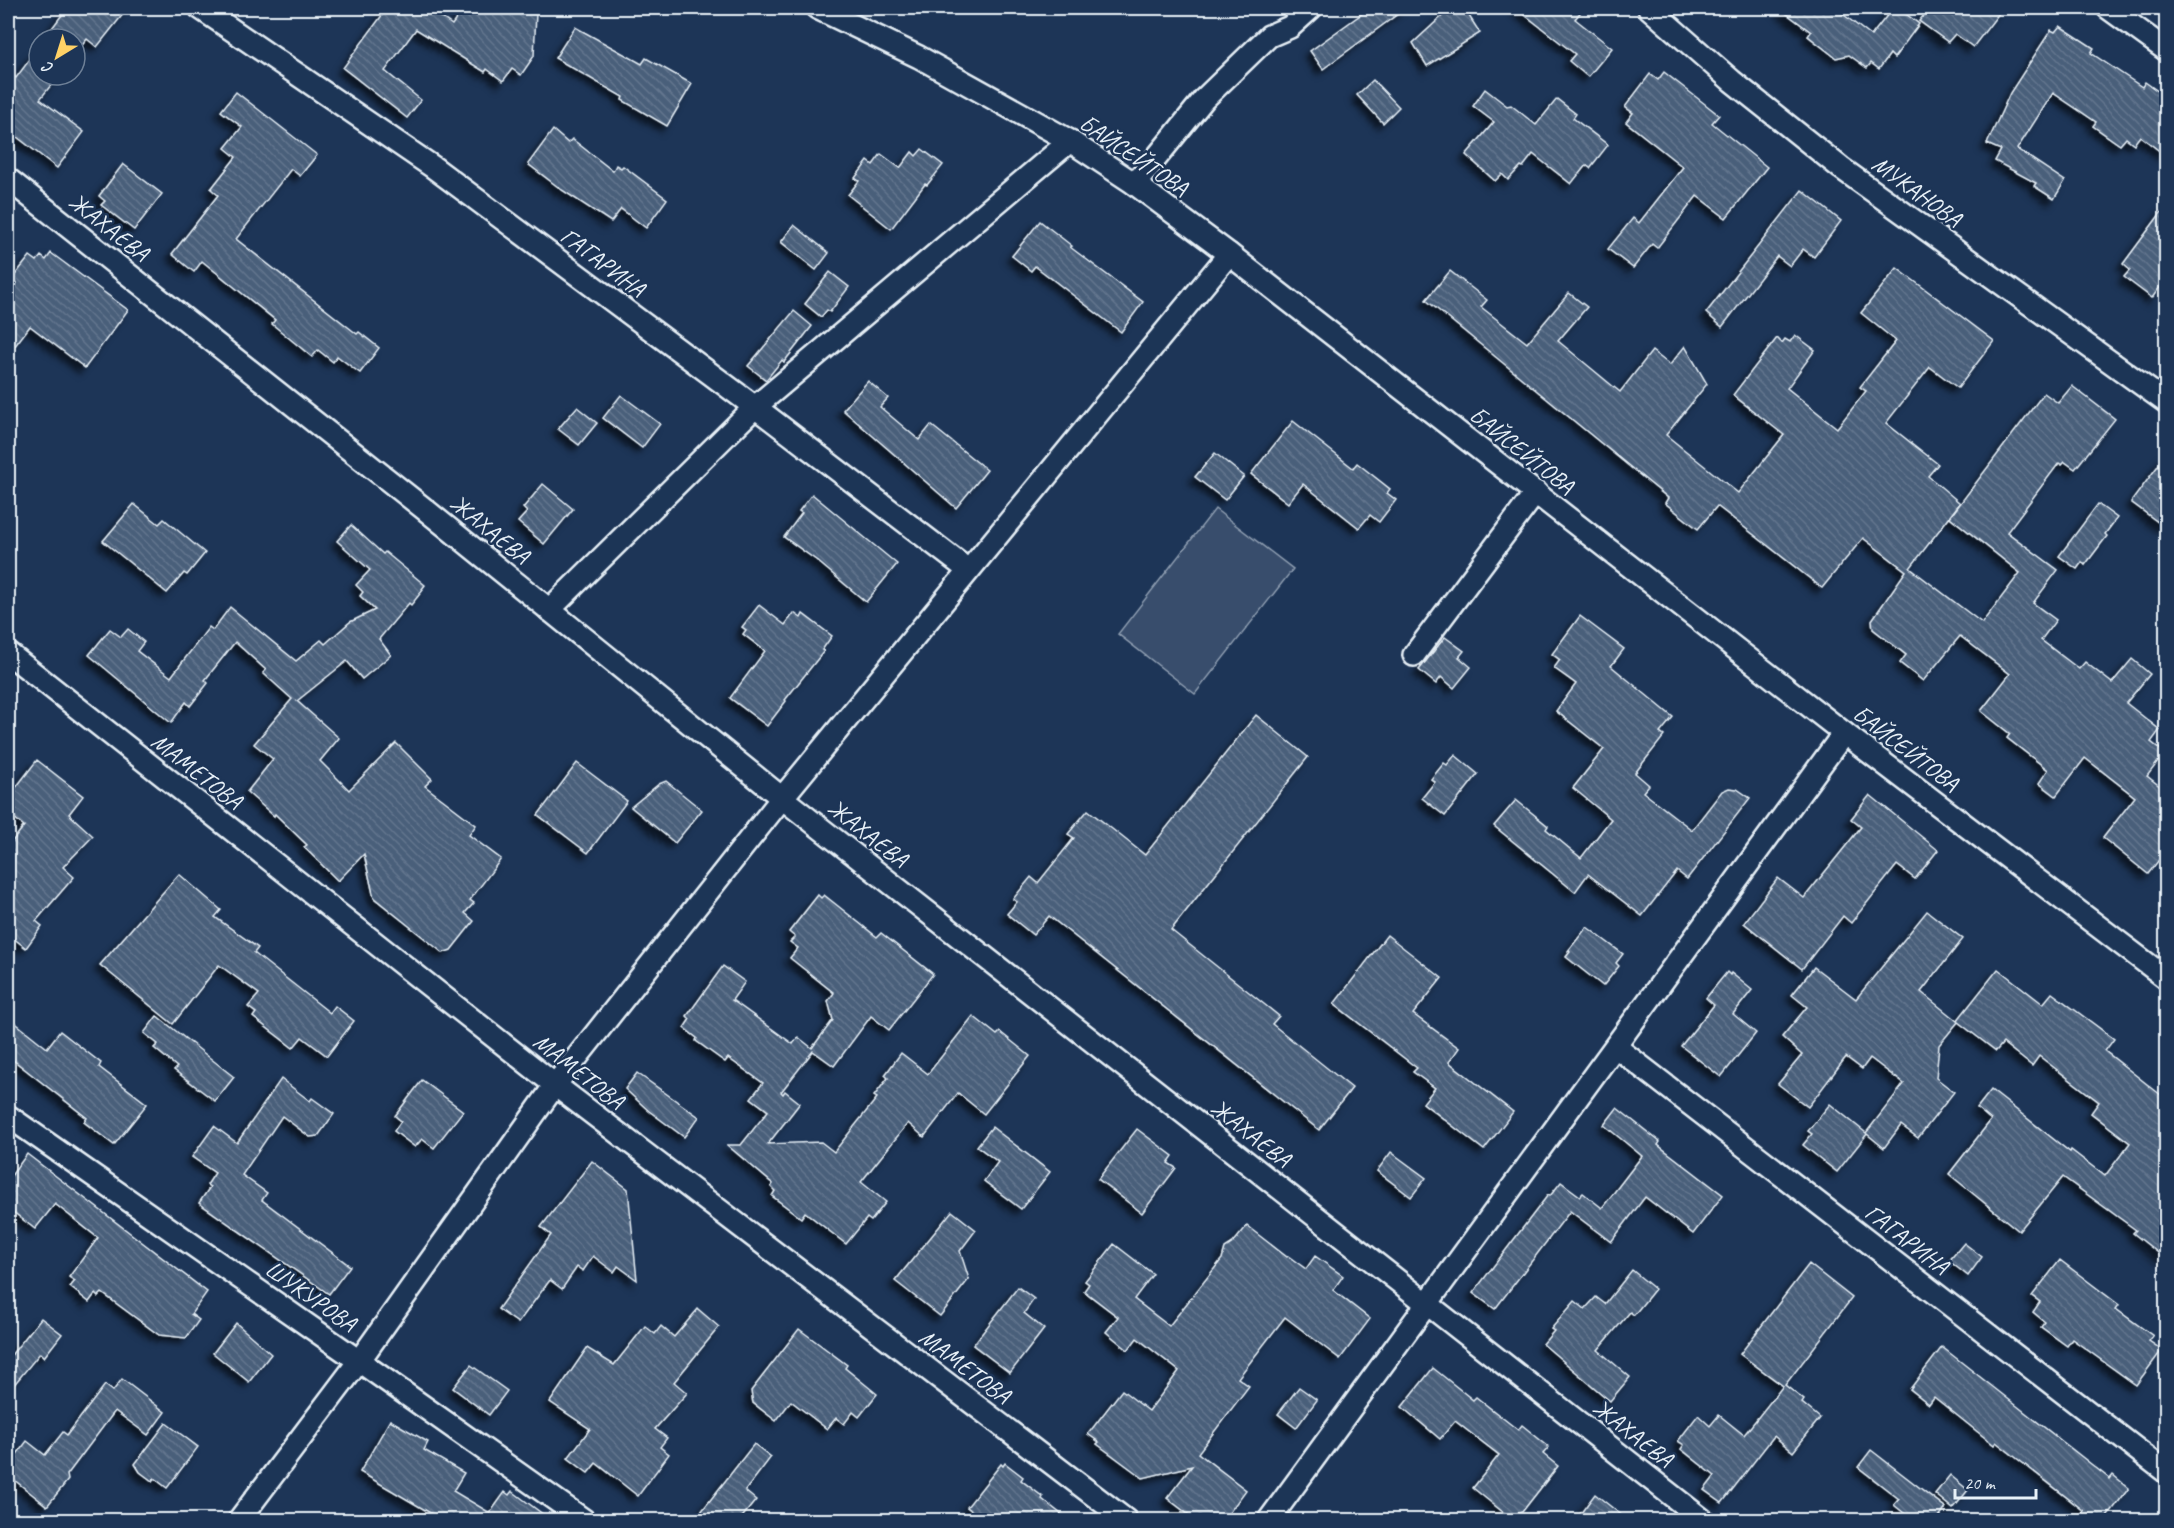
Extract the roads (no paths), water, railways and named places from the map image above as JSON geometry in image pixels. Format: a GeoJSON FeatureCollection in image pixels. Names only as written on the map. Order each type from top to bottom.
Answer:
{"type":"FeatureCollection","features":[{"type":"Feature","properties":{"kind":"street","name":"ГАГАРИНА"},"geometry":{"type":"LineString","coordinates":[[200,8],[433,167],[755,407],[968,570]]}},
{"type":"Feature","properties":{"kind":"street","name":"БАЙСЕЙТОВА"},"geometry":{"type":"LineString","coordinates":[[817,8],[919,57],[1070,141],[1135,183],[1844,733],[2166,978]]}},
{"type":"Feature","properties":{"kind":"street"},"geometry":{"type":"LineString","coordinates":[[1135,183],[1204,99],[1269,36],[1290,27],[1311,8]]}},
{"type":"Feature","properties":{"kind":"street","name":"МУКАНОВА"},"geometry":{"type":"LineString","coordinates":[[1649,8],[1732,81],[1841,168],[2166,402]]}},
{"type":"Feature","properties":{"kind":"street"},"geometry":{"type":"LineString","coordinates":[[2108,8],[2166,50]]}},
{"type":"Feature","properties":{"kind":"street"},"geometry":{"type":"LineString","coordinates":[[549,610],[755,407],[1070,141]]}},
{"type":"Feature","properties":{"kind":"street","name":"ЖАХАЕВА"},"geometry":{"type":"LineString","coordinates":[[8,179],[782,798],[1703,1521]]}},
{"type":"Feature","properties":{"kind":"street"},"geometry":{"type":"LineString","coordinates":[[239,1521],[359,1361],[555,1085],[782,798],[1229,254]]}},
{"type":"Feature","properties":{"kind":"street"},"geometry":{"type":"LineString","coordinates":[[1414,655],[1536,492]]}},
{"type":"Feature","properties":{"kind":"street","name":"МАМЕТОВА"},"geometry":{"type":"LineString","coordinates":[[8,653],[555,1085],[1126,1521]]}},
{"type":"Feature","properties":{"kind":"street"},"geometry":{"type":"LineString","coordinates":[[1269,1521],[1844,733]]}},
{"type":"Feature","properties":{"kind":"street","name":"ГАГАРИНА"},"geometry":{"type":"LineString","coordinates":[[1616,1047],[2166,1472]]}},
{"type":"Feature","properties":{"kind":"street","name":"ШУКУРОВА"},"geometry":{"type":"LineString","coordinates":[[8,1116],[584,1521]]}}]}
